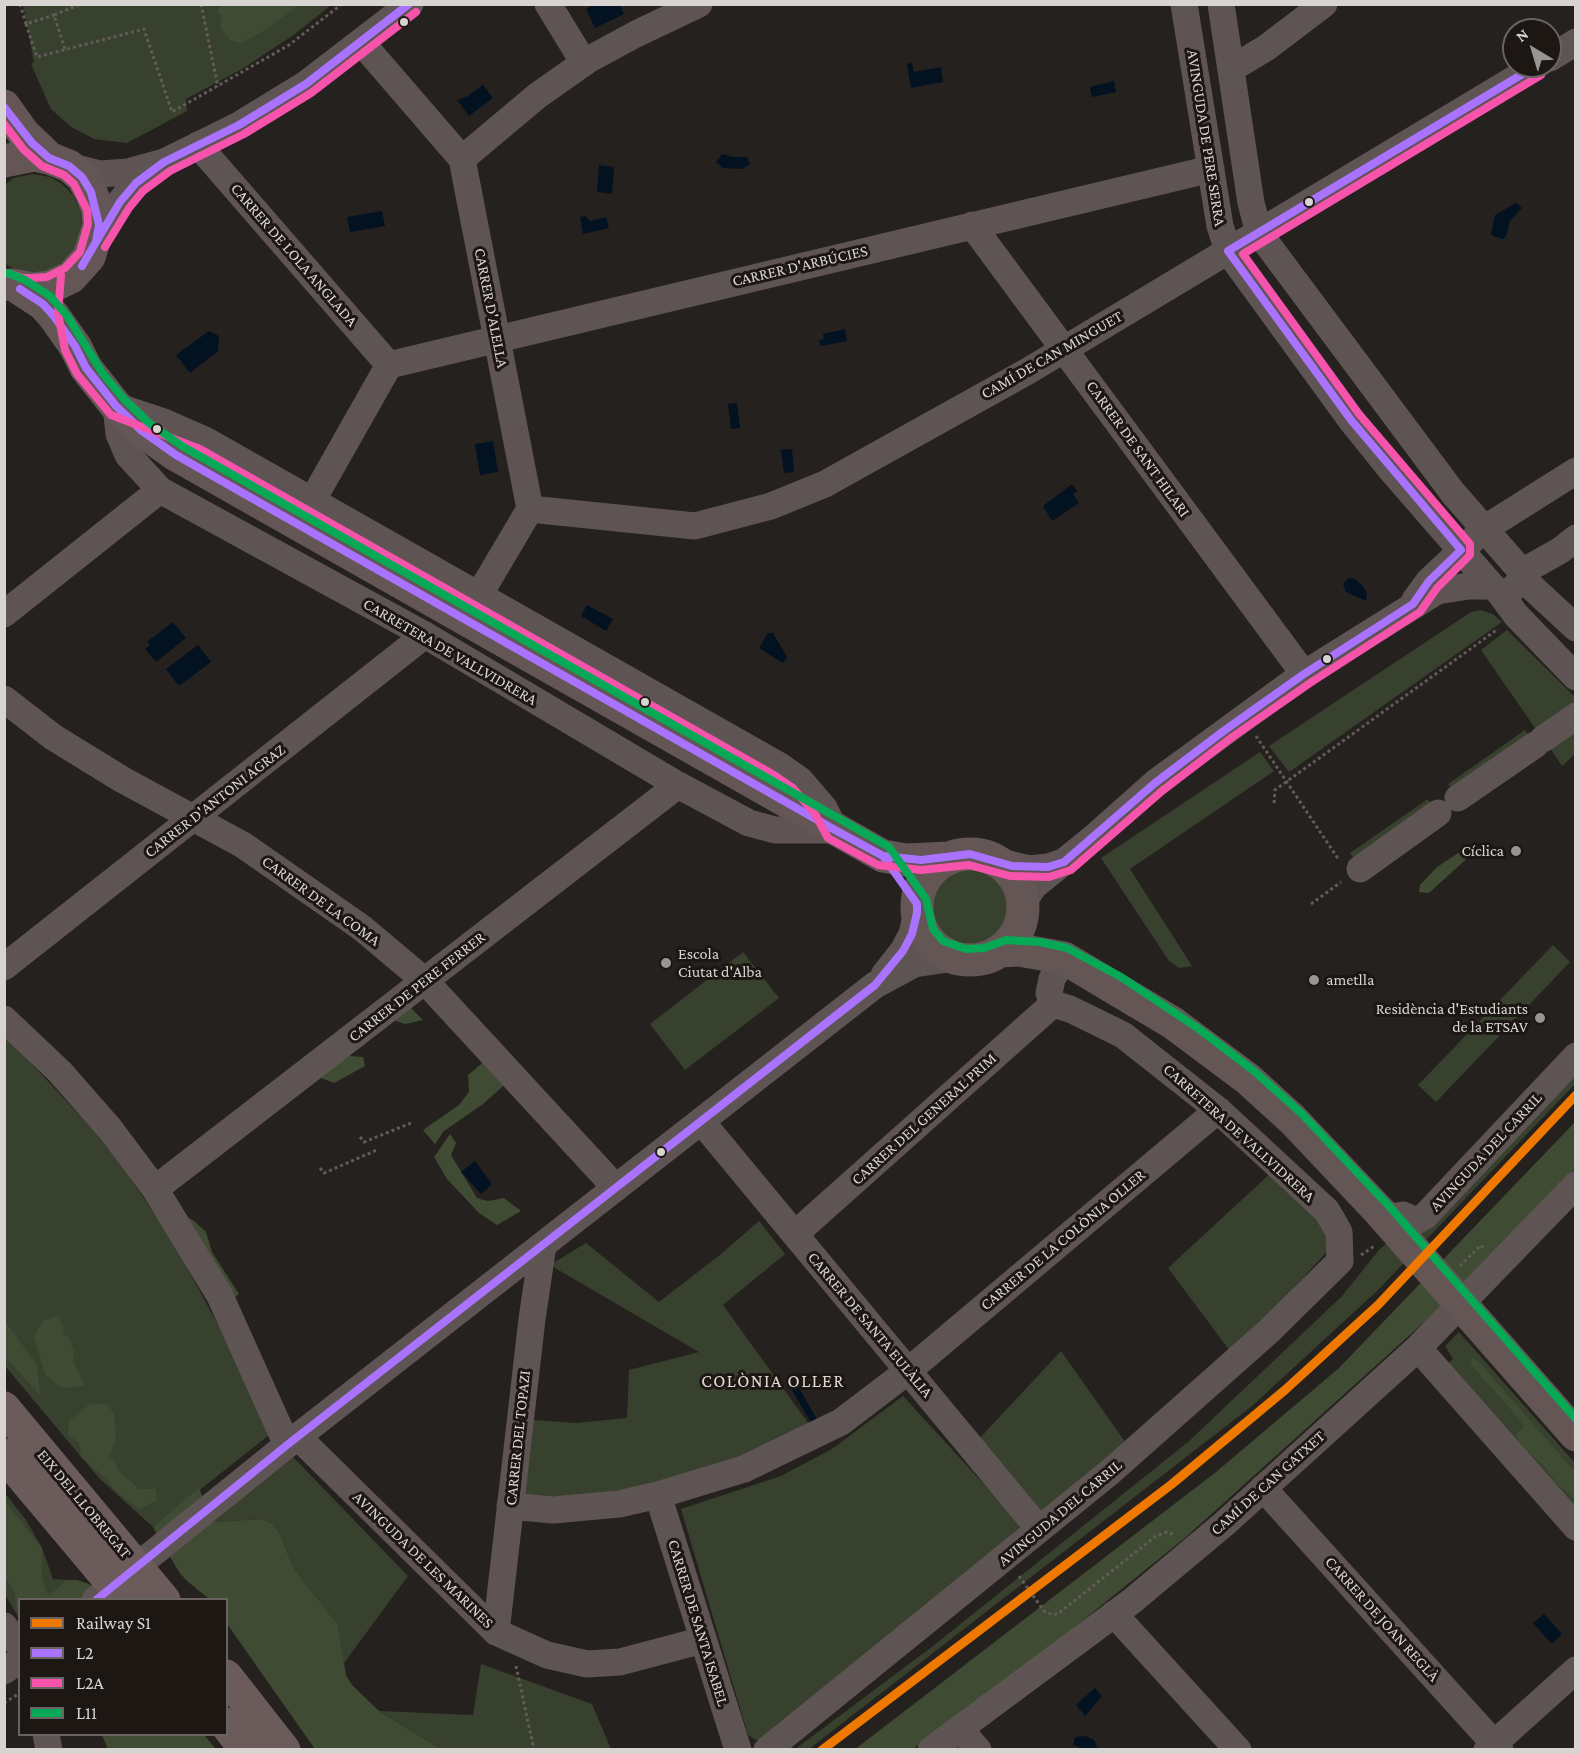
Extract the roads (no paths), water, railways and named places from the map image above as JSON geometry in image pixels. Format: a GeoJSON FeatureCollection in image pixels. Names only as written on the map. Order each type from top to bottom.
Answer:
{"type":"FeatureCollection","features":[{"type":"Feature","properties":{"kind":"highway","name":"EIX DEL LLOBREGAT"},"geometry":{"type":"LineString","coordinates":[[4,1408],[163,1598]]}},
{"type":"Feature","properties":{"kind":"highway","name":"EIX DEL LLOBREGAT"},"geometry":{"type":"LineString","coordinates":[[4,1455],[125,1598]]}},
{"type":"Feature","properties":{"kind":"highway"},"geometry":{"type":"LineString","coordinates":[[228,1679],[284,1749]]}},
{"type":"Feature","properties":{"kind":"highway"},"geometry":{"type":"LineString","coordinates":[[228,1726],[246,1749]]}},
{"type":"Feature","properties":{"kind":"main road"},"geometry":{"type":"LineString","coordinates":[[4,106],[24,134],[82,177],[97,208],[99,225],[96,242],[89,257],[71,277],[50,286],[12,286]]}},
{"type":"Feature","properties":{"kind":"main road"},"geometry":{"type":"LineString","coordinates":[[4,161],[34,155],[59,162]]}},
{"type":"Feature","properties":{"kind":"main road","name":"CARRETERA DE VALLVIDRERA"},"geometry":{"type":"LineString","coordinates":[[71,277],[68,312],[75,346]]}},
{"type":"Feature","properties":{"kind":"main road","name":"CARRETERA DE VALLVIDRERA"},"geometry":{"type":"LineString","coordinates":[[12,286],[43,304],[75,346],[86,368],[116,406],[142,431],[212,477],[883,856],[906,860],[949,858]]}},
{"type":"Feature","properties":{"kind":"main road"},"geometry":{"type":"LineString","coordinates":[[1023,906],[1016,935],[999,951],[986,958],[955,958],[937,950],[924,934],[917,909],[924,880],[949,858],[970,854],[997,861],[1015,879],[1023,906],[1034,928],[1064,958],[1173,1023],[1248,1080],[1293,1120],[1388,1222],[1575,1435]]}},
{"type":"Feature","properties":{"kind":"main road","name":"CARRETERA DE VALLVIDRERA"},"geometry":{"type":"LineString","coordinates":[[883,856],[917,909]]}},
{"type":"Feature","properties":{"kind":"main road"},"geometry":{"type":"LineString","coordinates":[[999,951],[1019,950],[1064,958]]}},
{"type":"Feature","properties":{"kind":"street"},"geometry":{"type":"LineString","coordinates":[[96,242],[120,202],[136,183],[164,162],[239,125],[306,84],[410,4]]}},
{"type":"Feature","properties":{"kind":"street"},"geometry":{"type":"LineString","coordinates":[[548,4],[584,63]]}},
{"type":"Feature","properties":{"kind":"street"},"geometry":{"type":"LineString","coordinates":[[462,159],[537,96],[584,63],[636,34],[699,4]]}},
{"type":"Feature","properties":{"kind":"street","name":"AVINGUDA DE PERE SERRA"},"geometry":{"type":"LineString","coordinates":[[1184,4],[1211,169],[1228,251],[1351,420],[1496,589]]}},
{"type":"Feature","properties":{"kind":"street","name":"AVINGUDA DE PERE SERRA"},"geometry":{"type":"LineString","coordinates":[[1221,4],[1251,203],[1259,233],[1379,398],[1523,576]]}},
{"type":"Feature","properties":{"kind":"street"},"geometry":{"type":"LineString","coordinates":[[1231,69],[1266,48],[1324,4]]}},
{"type":"Feature","properties":{"kind":"street","name":"CARRER D'ALELLA"},"geometry":{"type":"LineString","coordinates":[[361,42],[462,159],[530,509]]}},
{"type":"Feature","properties":{"kind":"street"},"geometry":{"type":"LineString","coordinates":[[1562,50],[1575,42]]}},
{"type":"Feature","properties":{"kind":"street","name":"CAMÍ DE CAN MINGUET"},"geometry":{"type":"LineString","coordinates":[[530,509],[695,526],[771,506],[825,484],[1064,350],[1516,78]]}},
{"type":"Feature","properties":{"kind":"street","name":"CARRER DE LOLA ANGLADA"},"geometry":{"type":"LineString","coordinates":[[198,145],[389,364]]}},
{"type":"Feature","properties":{"kind":"street"},"geometry":{"type":"LineString","coordinates":[[59,162],[100,174],[128,172],[164,162]]}},
{"type":"Feature","properties":{"kind":"street","name":"CARRER D'ARBÚCIES"},"geometry":{"type":"LineString","coordinates":[[389,364],[1211,169]]}},
{"type":"Feature","properties":{"kind":"street","name":"CARRER DE SANT HILARI"},"geometry":{"type":"LineString","coordinates":[[972,225],[1304,674]]}},
{"type":"Feature","properties":{"kind":"street"},"geometry":{"type":"LineString","coordinates":[[312,501],[389,364]]}},
{"type":"Feature","properties":{"kind":"street"},"geometry":{"type":"LineString","coordinates":[[116,406],[164,422],[205,440],[780,766],[800,780],[824,808],[835,830]]}},
{"type":"Feature","properties":{"kind":"street","name":"CARRETERA DE VALLVIDRERA"},"geometry":{"type":"LineString","coordinates":[[116,406],[119,434],[128,455],[160,490],[424,635],[678,785],[749,823],[775,830],[835,830]]}},
{"type":"Feature","properties":{"kind":"street"},"geometry":{"type":"LineString","coordinates":[[1413,604],[1429,581],[1467,557],[1484,529],[1575,471]]}},
{"type":"Feature","properties":{"kind":"street"},"geometry":{"type":"LineString","coordinates":[[4,615],[160,490]]}},
{"type":"Feature","properties":{"kind":"street"},"geometry":{"type":"LineString","coordinates":[[479,595],[530,509]]}},
{"type":"Feature","properties":{"kind":"street"},"geometry":{"type":"LineString","coordinates":[[1023,906],[1034,886],[1155,783],[1304,674],[1437,591],[1469,586],[1496,589],[1508,593],[1523,576],[1575,538]]}},
{"type":"Feature","properties":{"kind":"street"},"geometry":{"type":"LineString","coordinates":[[1523,576],[1575,628]]}},
{"type":"Feature","properties":{"kind":"street"},"geometry":{"type":"LineString","coordinates":[[1496,589],[1516,615],[1575,677]]}},
{"type":"Feature","properties":{"kind":"street","name":"CARRER D'ANTONI AGRAZ"},"geometry":{"type":"LineString","coordinates":[[4,967],[424,635]]}},
{"type":"Feature","properties":{"kind":"street","name":"CARRER DE LA COMA"},"geometry":{"type":"LineString","coordinates":[[4,699],[53,737],[192,819],[243,845],[362,928],[425,981],[616,1188]]}},
{"type":"Feature","properties":{"kind":"street"},"geometry":{"type":"LineString","coordinates":[[1355,872],[1575,716]]}},
{"type":"Feature","properties":{"kind":"street","name":"CARRER DE PERE FERRER"},"geometry":{"type":"LineString","coordinates":[[155,1189],[678,785]]}},
{"type":"Feature","properties":{"kind":"street"},"geometry":{"type":"LineString","coordinates":[[997,861],[1030,868],[1048,867],[1064,862]]}},
{"type":"Feature","properties":{"kind":"street"},"geometry":{"type":"LineString","coordinates":[[875,985],[903,951],[912,934],[917,909]]}},
{"type":"Feature","properties":{"kind":"street"},"geometry":{"type":"LineString","coordinates":[[96,1598],[214,1506],[292,1441],[875,985],[914,964],[955,958]]}},
{"type":"Feature","properties":{"kind":"street"},"geometry":{"type":"LineString","coordinates":[[1053,1004],[1049,993],[1052,980],[1064,958]]}},
{"type":"Feature","properties":{"kind":"street","name":"CARRETERA DE VALLVIDRERA"},"geometry":{"type":"LineString","coordinates":[[1053,1004],[1070,1009],[1124,1035],[1218,1110],[1327,1211],[1339,1232],[1340,1261]]}},
{"type":"Feature","properties":{"kind":"street","name":"CARRER DEL GENERAL PRIM"},"geometry":{"type":"LineString","coordinates":[[795,1234],[1053,1004]]}},
{"type":"Feature","properties":{"kind":"street","name":"AVINGUDA DE LES MARINES"},"geometry":{"type":"LineString","coordinates":[[4,1019],[60,1072],[110,1129],[155,1189],[220,1296],[292,1441],[506,1636],[547,1655],[587,1664],[620,1662],[703,1640]]}},
{"type":"Feature","properties":{"kind":"street","name":"AVINGUDA DEL CARRIL"},"geometry":{"type":"LineString","coordinates":[[1388,1222],[1402,1215],[1416,1221],[1425,1216],[1575,1056]]}},
{"type":"Feature","properties":{"kind":"street","name":"CARRER DE LA COLÒNIA OLLER"},"geometry":{"type":"LineString","coordinates":[[510,1506],[553,1510],[619,1504],[658,1496],[744,1469],[841,1422],[908,1371],[1218,1110]]}},
{"type":"Feature","properties":{"kind":"street","name":"CARRER DE SANTA EULÀLIA"},"geometry":{"type":"LineString","coordinates":[[700,1121],[1039,1530]]}},
{"type":"Feature","properties":{"kind":"street","name":"CAMÍ DE CAN GATXET"},"geometry":{"type":"LineString","coordinates":[[932,1749],[1114,1614],[1224,1524],[1418,1348],[1575,1185]]}},
{"type":"Feature","properties":{"kind":"street","name":"CARRER DEL TOPAZI"},"geometry":{"type":"LineString","coordinates":[[506,1636],[510,1506],[543,1245]]}},
{"type":"Feature","properties":{"kind":"street","name":"AVINGUDA DEL CARRIL"},"geometry":{"type":"LineString","coordinates":[[767,1749],[1110,1472],[1269,1331],[1340,1261]]}},
{"type":"Feature","properties":{"kind":"street"},"geometry":{"type":"LineString","coordinates":[[1418,1348],[1575,1527]]}},
{"type":"Feature","properties":{"kind":"street","name":"CARRER DE JOAN REGLÀ"},"geometry":{"type":"LineString","coordinates":[[1263,1488],[1494,1747]]}},
{"type":"Feature","properties":{"kind":"street","name":"CARRER DE SANTA ISABEL"},"geometry":{"type":"LineString","coordinates":[[658,1496],[738,1749]]}},
{"type":"Feature","properties":{"kind":"street"},"geometry":{"type":"LineString","coordinates":[[1114,1614],[1238,1749]]}},
{"type":"Feature","properties":{"kind":"street"},"geometry":{"type":"LineString","coordinates":[[4,1626],[18,1644]]}},
{"type":"Feature","properties":{"kind":"street"},"geometry":{"type":"LineString","coordinates":[[4,1671],[18,1661]]}},
{"type":"Feature","properties":{"kind":"street"},"geometry":{"type":"LineString","coordinates":[[1494,1747],[1575,1670]]}},
{"type":"Feature","properties":{"kind":"street"},"geometry":{"type":"LineString","coordinates":[[960,1729],[978,1749]]}},
{"type":"Feature","properties":{"kind":"water"},"geometry":{"type":"Polygon","coordinates":[[[592,5],[620,5],[624,14],[595,28],[586,9],[592,5]]]}},
{"type":"Feature","properties":{"kind":"water"},"geometry":{"type":"Polygon","coordinates":[[[912,63],[914,72],[941,67],[943,82],[911,88],[907,64],[912,63]]]}},
{"type":"Feature","properties":{"kind":"water"},"geometry":{"type":"Polygon","coordinates":[[[1114,81],[1116,92],[1092,97],[1090,87],[1114,81]]]}},
{"type":"Feature","properties":{"kind":"water"},"geometry":{"type":"Polygon","coordinates":[[[483,85],[493,98],[469,116],[457,100],[468,96],[483,85]]]}},
{"type":"Feature","properties":{"kind":"water"},"geometry":{"type":"Polygon","coordinates":[[[722,154],[747,157],[750,164],[742,169],[723,168],[716,162],[722,154]]]}},
{"type":"Feature","properties":{"kind":"water"},"geometry":{"type":"Polygon","coordinates":[[[599,165],[614,167],[612,194],[597,192],[599,165]]]}},
{"type":"Feature","properties":{"kind":"water"},"geometry":{"type":"Polygon","coordinates":[[[1516,203],[1522,208],[1510,221],[1506,236],[1503,239],[1493,236],[1491,234],[1495,215],[1516,203]]]}},
{"type":"Feature","properties":{"kind":"water"},"geometry":{"type":"Polygon","coordinates":[[[382,211],[385,226],[350,232],[347,217],[382,211]]]}},
{"type":"Feature","properties":{"kind":"water"},"geometry":{"type":"Polygon","coordinates":[[[586,216],[590,221],[606,217],[609,228],[583,234],[580,217],[586,216]]]}},
{"type":"Feature","properties":{"kind":"water"},"geometry":{"type":"Polygon","coordinates":[[[845,329],[847,341],[821,346],[819,340],[824,339],[823,334],[845,329]]]}},
{"type":"Feature","properties":{"kind":"water"},"geometry":{"type":"Polygon","coordinates":[[[209,331],[219,336],[218,351],[190,373],[176,355],[209,331]]]}},
{"type":"Feature","properties":{"kind":"water"},"geometry":{"type":"Polygon","coordinates":[[[737,403],[740,428],[731,429],[728,404],[737,403]]]}},
{"type":"Feature","properties":{"kind":"water"},"geometry":{"type":"Polygon","coordinates":[[[493,441],[498,472],[480,475],[475,444],[493,441]]]}},
{"type":"Feature","properties":{"kind":"water"},"geometry":{"type":"Polygon","coordinates":[[[792,449],[794,472],[784,473],[781,450],[792,449]]]}},
{"type":"Feature","properties":{"kind":"water"},"geometry":{"type":"Polygon","coordinates":[[[1072,484],[1077,491],[1073,494],[1079,503],[1052,521],[1043,506],[1072,484]]]}},
{"type":"Feature","properties":{"kind":"water"},"geometry":{"type":"Polygon","coordinates":[[[1349,578],[1355,579],[1362,585],[1367,593],[1366,601],[1346,592],[1343,584],[1349,578]]]}},
{"type":"Feature","properties":{"kind":"water"},"geometry":{"type":"Polygon","coordinates":[[[587,605],[613,619],[606,631],[581,616],[587,605]]]}},
{"type":"Feature","properties":{"kind":"water"},"geometry":{"type":"Polygon","coordinates":[[[173,622],[186,638],[156,662],[145,649],[150,645],[147,642],[173,622]]]}},
{"type":"Feature","properties":{"kind":"water"},"geometry":{"type":"Polygon","coordinates":[[[768,633],[773,633],[787,657],[783,663],[759,648],[768,633]]]}},
{"type":"Feature","properties":{"kind":"water"},"geometry":{"type":"Polygon","coordinates":[[[198,645],[211,662],[179,686],[166,669],[198,645]]]}},
{"type":"Feature","properties":{"kind":"water"},"geometry":{"type":"Polygon","coordinates":[[[475,1161],[492,1184],[481,1194],[461,1172],[475,1161]]]}},
{"type":"Feature","properties":{"kind":"water"},"geometry":{"type":"Polygon","coordinates":[[[798,1381],[802,1385],[799,1388],[818,1421],[812,1424],[790,1387],[798,1381]]]}},
{"type":"Feature","properties":{"kind":"water"},"geometry":{"type":"Polygon","coordinates":[[[1544,1614],[1562,1634],[1552,1644],[1533,1623],[1544,1614]]]}},
{"type":"Feature","properties":{"kind":"water"},"geometry":{"type":"Polygon","coordinates":[[[1095,1688],[1102,1696],[1085,1716],[1076,1705],[1095,1688]]]}},
{"type":"Feature","properties":{"kind":"water"},"geometry":{"type":"Polygon","coordinates":[[[1086,1736],[1094,1740],[1098,1749],[1085,1749],[1073,1745],[1075,1737],[1086,1736]]]}},
{"type":"Feature","properties":{"kind":"rail line","name":"S1"},"geometry":{"type":"LineString","coordinates":[[822,1750],[1172,1484],[1285,1390],[1378,1305],[1576,1095]]}},
{"type":"Feature","properties":{"kind":"place","name":"Cíclica"},"geometry":{"type":"Point","coordinates":[1516,851]}},
{"type":"Feature","properties":{"kind":"place","name":"Escola Ciutat d'Alba"},"geometry":{"type":"Point","coordinates":[666,963]}},
{"type":"Feature","properties":{"kind":"place","name":"ametlla"},"geometry":{"type":"Point","coordinates":[1314,980]}},
{"type":"Feature","properties":{"kind":"place","name":"Residència d'Estudiants de la ETSAV"},"geometry":{"type":"Point","coordinates":[1540,1018]}},
{"type":"Feature","properties":{"kind":"district","name":"COLÒNIA OLLER"},"geometry":{"type":"Point","coordinates":[773,1381]}}]}
